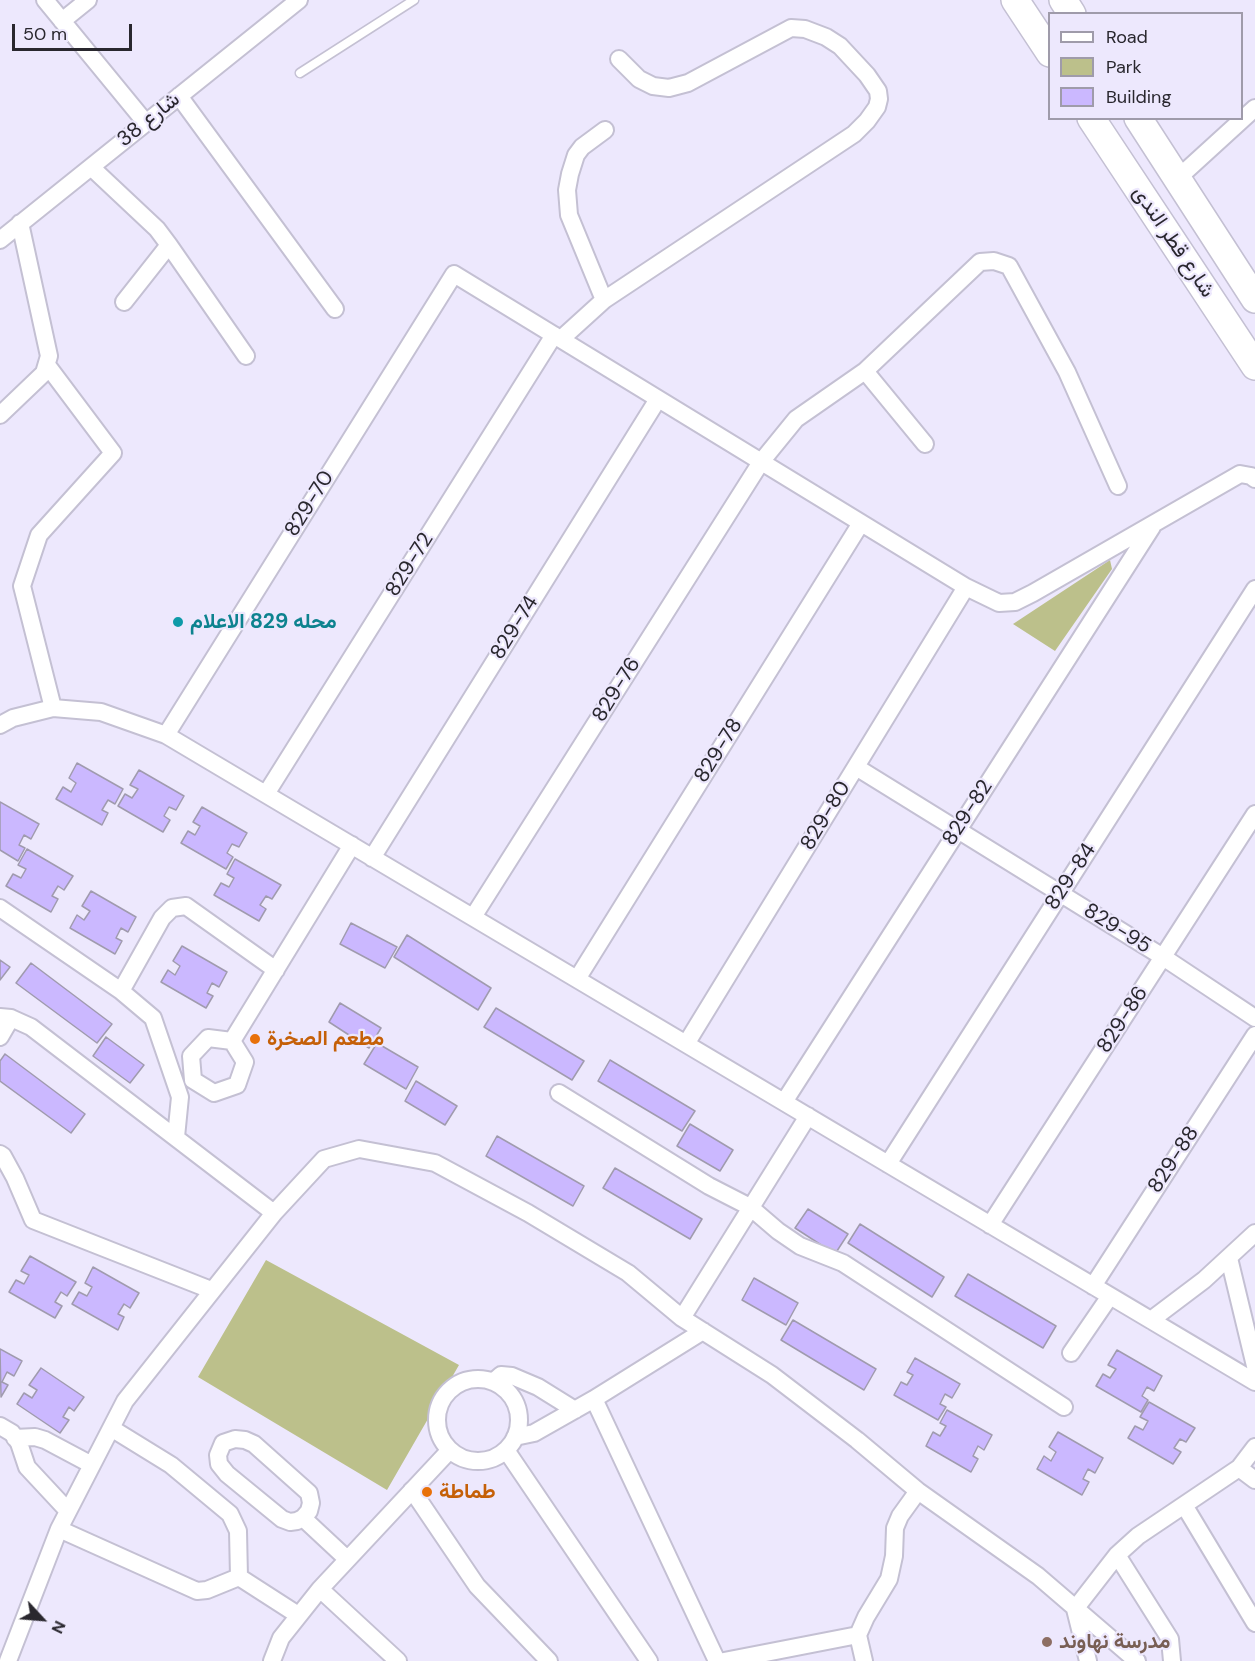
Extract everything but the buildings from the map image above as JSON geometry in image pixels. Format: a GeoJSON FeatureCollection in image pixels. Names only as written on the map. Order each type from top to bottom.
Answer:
{"type":"FeatureCollection","features":[{"type":"Feature","properties":{"kind":"main road"},"geometry":{"type":"LineString","coordinates":[[1015,0],[1048,50]]}},
{"type":"Feature","properties":{"kind":"main road","name":"شارع قطر الندى"},"geometry":{"type":"LineString","coordinates":[[1092,120],[1255,366]]}},
{"type":"Feature","properties":{"kind":"main road","name":"شارع قطر الندى"},"geometry":{"type":"LineString","coordinates":[[1139,120],[1253,292]]}},
{"type":"Feature","properties":{"kind":"street"},"geometry":{"type":"LineString","coordinates":[[45,0],[146,123]]}},
{"type":"Feature","properties":{"kind":"street"},"geometry":{"type":"LineString","coordinates":[[62,21],[88,0]]}},
{"type":"Feature","properties":{"kind":"street","name":"شارع 38"},"geometry":{"type":"LineString","coordinates":[[0,240],[298,0]]}},
{"type":"Feature","properties":{"kind":"street","name":"829-72"},"geometry":{"type":"LineString","coordinates":[[266,794],[558,337],[604,300],[854,134],[877,107],[879,99],[878,91],[867,75],[840,46],[826,37],[805,29],[791,28],[688,83],[669,88],[653,86],[639,79],[619,59]]}},
{"type":"Feature","properties":{"kind":"street"},"geometry":{"type":"LineString","coordinates":[[179,96],[335,309]]}},
{"type":"Feature","properties":{"kind":"street"},"geometry":{"type":"LineString","coordinates":[[1243,119],[1255,108]]}},
{"type":"Feature","properties":{"kind":"street"},"geometry":{"type":"LineString","coordinates":[[1178,179],[1242,120]]}},
{"type":"Feature","properties":{"kind":"street"},"geometry":{"type":"LineString","coordinates":[[604,300],[569,215],[567,190],[576,155],[582,147],[605,130]]}},
{"type":"Feature","properties":{"kind":"street"},"geometry":{"type":"LineString","coordinates":[[91,167],[157,229],[246,356]]}},
{"type":"Feature","properties":{"kind":"street"},"geometry":{"type":"LineString","coordinates":[[0,415],[44,373],[49,356],[20,223]]}},
{"type":"Feature","properties":{"kind":"street"},"geometry":{"type":"LineString","coordinates":[[124,302],[169,245]]}},
{"type":"Feature","properties":{"kind":"street","name":"829-76"},"geometry":{"type":"LineString","coordinates":[[473,917],[761,462],[796,419],[865,371],[980,262],[994,261],[1009,266],[1067,372],[1118,486]]}},
{"type":"Feature","properties":{"kind":"street","name":"829-70"},"geometry":{"type":"LineString","coordinates":[[166,735],[454,274],[558,337]]}},
{"type":"Feature","properties":{"kind":"street"},"geometry":{"type":"LineString","coordinates":[[558,337],[966,587],[999,603],[1014,602],[1240,474],[1255,479]]}},
{"type":"Feature","properties":{"kind":"street"},"geometry":{"type":"LineString","coordinates":[[47,365],[113,453],[39,535],[22,586],[53,708]]}},
{"type":"Feature","properties":{"kind":"street"},"geometry":{"type":"LineString","coordinates":[[865,371],[925,444]]}},
{"type":"Feature","properties":{"kind":"street","name":"829-74"},"geometry":{"type":"LineString","coordinates":[[372,858],[658,399]]}},
{"type":"Feature","properties":{"kind":"street","name":"829-78"},"geometry":{"type":"LineString","coordinates":[[577,979],[861,523]]}},
{"type":"Feature","properties":{"kind":"street","name":"829-82"},"geometry":{"type":"LineString","coordinates":[[784,1102],[1153,524]]}},
{"type":"Feature","properties":{"kind":"street","name":"829-80"},"geometry":{"type":"LineString","coordinates":[[686,1044],[966,587]]}},
{"type":"Feature","properties":{"kind":"street","name":"829-84"},"geometry":{"type":"LineString","coordinates":[[888,1164],[1255,589]]}},
{"type":"Feature","properties":{"kind":"street"},"geometry":{"type":"LineString","coordinates":[[0,724],[13,718],[53,708],[101,712],[166,735],[1255,1382]]}},
{"type":"Feature","properties":{"kind":"street","name":"829-95"},"geometry":{"type":"LineString","coordinates":[[856,766],[1163,957],[1255,1018]]}},
{"type":"Feature","properties":{"kind":"street","name":"829-86"},"geometry":{"type":"LineString","coordinates":[[990,1225],[1255,814]]}},
{"type":"Feature","properties":{"kind":"street"},"geometry":{"type":"LineString","coordinates":[[232,1041],[352,845]]}},
{"type":"Feature","properties":{"kind":"street"},"geometry":{"type":"LineString","coordinates":[[121,991],[162,918],[172,908],[186,906],[276,970]]}},
{"type":"Feature","properties":{"kind":"street"},"geometry":{"type":"LineString","coordinates":[[0,908],[121,991],[153,1018],[180,1097],[176,1137]]}},
{"type":"Feature","properties":{"kind":"street"},"geometry":{"type":"LineString","coordinates":[[0,1036],[6,1017],[31,1027],[274,1213]]}},
{"type":"Feature","properties":{"kind":"street","name":"829-88"},"geometry":{"type":"LineString","coordinates":[[1093,1286],[1255,1035]]}},
{"type":"Feature","properties":{"kind":"street"},"geometry":{"type":"LineString","coordinates":[[559,1093],[709,1186],[750,1207],[800,1246],[843,1263],[1064,1407]]}},
{"type":"Feature","properties":{"kind":"street"},"geometry":{"type":"LineString","coordinates":[[682,1318],[808,1116]]}},
{"type":"Feature","properties":{"kind":"street"},"geometry":{"type":"LineString","coordinates":[[8,1661],[58,1528],[125,1401],[274,1213],[324,1159],[359,1149],[435,1163],[528,1213],[628,1273],[682,1318],[772,1375],[857,1440],[918,1491],[1038,1576],[1137,1661]]}},
{"type":"Feature","properties":{"kind":"street"},"geometry":{"type":"LineString","coordinates":[[0,1154],[15,1178],[33,1220],[212,1290]]}},
{"type":"Feature","properties":{"kind":"street"},"geometry":{"type":"LineString","coordinates":[[1151,1320],[1177,1302],[1255,1233]]}},
{"type":"Feature","properties":{"kind":"street"},"geometry":{"type":"LineString","coordinates":[[1229,1258],[1255,1366]]}},
{"type":"Feature","properties":{"kind":"street"},"geometry":{"type":"LineString","coordinates":[[1071,1353],[1110,1296]]}},
{"type":"Feature","properties":{"kind":"street"},"geometry":{"type":"LineString","coordinates":[[511,1443],[519,1421],[516,1405],[507,1391],[493,1382],[477,1379],[461,1382],[448,1392],[439,1405],[436,1421],[440,1437],[449,1451],[463,1459],[478,1462],[493,1458],[511,1443],[534,1433],[594,1399],[703,1331]]}},
{"type":"Feature","properties":{"kind":"street"},"geometry":{"type":"LineString","coordinates":[[493,1382],[501,1376],[512,1376],[538,1387],[575,1410]]}},
{"type":"Feature","properties":{"kind":"street"},"geometry":{"type":"LineString","coordinates":[[594,1399],[717,1661]]}},
{"type":"Feature","properties":{"kind":"street"},"geometry":{"type":"LineString","coordinates":[[0,1426],[12,1433],[19,1443],[27,1467],[68,1510]]}},
{"type":"Feature","properties":{"kind":"street"},"geometry":{"type":"LineString","coordinates":[[111,1428],[171,1465],[230,1514],[238,1531],[239,1577]]}},
{"type":"Feature","properties":{"kind":"street"},"geometry":{"type":"LineString","coordinates":[[15,1438],[35,1437],[45,1440],[92,1465]]}},
{"type":"Feature","properties":{"kind":"street"},"geometry":{"type":"LineString","coordinates":[[235,1439],[254,1444],[302,1485],[309,1493],[311,1503],[309,1511],[303,1518],[290,1522],[282,1519],[227,1474],[219,1464],[218,1455],[223,1443],[235,1439]]}},
{"type":"Feature","properties":{"kind":"street"},"geometry":{"type":"LineString","coordinates":[[511,1443],[649,1661]]}},
{"type":"Feature","properties":{"kind":"street"},"geometry":{"type":"LineString","coordinates":[[1075,1609],[1117,1555],[1138,1536],[1239,1468],[1255,1447]]}},
{"type":"Feature","properties":{"kind":"street"},"geometry":{"type":"LineString","coordinates":[[272,1661],[281,1638],[320,1588],[449,1451]]}},
{"type":"Feature","properties":{"kind":"street"},"geometry":{"type":"LineString","coordinates":[[1239,1468],[1255,1480]]}},
{"type":"Feature","properties":{"kind":"street"},"geometry":{"type":"LineString","coordinates":[[412,1490],[477,1586],[549,1661]]}},
{"type":"Feature","properties":{"kind":"street"},"geometry":{"type":"LineString","coordinates":[[864,1661],[858,1635],[889,1579],[894,1556],[895,1528],[900,1516],[918,1491]]}},
{"type":"Feature","properties":{"kind":"street"},"geometry":{"type":"LineString","coordinates":[[1184,1505],[1255,1623]]}},
{"type":"Feature","properties":{"kind":"street"},"geometry":{"type":"LineString","coordinates":[[303,1518],[347,1559]]}},
{"type":"Feature","properties":{"kind":"street"},"geometry":{"type":"LineString","coordinates":[[58,1528],[197,1591],[207,1590],[239,1577]]}},
{"type":"Feature","properties":{"kind":"street"},"geometry":{"type":"LineString","coordinates":[[1117,1555],[1170,1639],[1172,1661]]}},
{"type":"Feature","properties":{"kind":"street"},"geometry":{"type":"LineString","coordinates":[[239,1577],[298,1615]]}},
{"type":"Feature","properties":{"kind":"street"},"geometry":{"type":"LineString","coordinates":[[320,1588],[398,1661]]}},
{"type":"Feature","properties":{"kind":"street"},"geometry":{"type":"LineString","coordinates":[[1075,1609],[1088,1661]]}},
{"type":"Feature","properties":{"kind":"street"},"geometry":{"type":"LineString","coordinates":[[724,1661],[789,1655],[858,1635]]}},
{"type":"Feature","properties":{"kind":"lane"},"geometry":{"type":"LineString","coordinates":[[300,73],[414,0]]}},
{"type":"Feature","properties":{"kind":"green space"},"geometry":{"type":"Polygon","coordinates":[[[1110,560],[1112,569],[1055,651],[1013,624],[1110,560]]]}},
{"type":"Feature","properties":{"kind":"green space"},"geometry":{"type":"Polygon","coordinates":[[[266,1260],[459,1365],[387,1490],[198,1377],[266,1260]]]}},
{"type":"Feature","properties":{"kind":"place","name":"محله 829 الاعلام"},"geometry":{"type":"Point","coordinates":[178,622]}},
{"type":"Feature","properties":{"kind":"place","name":"مطعم الصخرة"},"geometry":{"type":"Point","coordinates":[255,1039]}},
{"type":"Feature","properties":{"kind":"place","name":"طماطة"},"geometry":{"type":"Point","coordinates":[427,1492]}},
{"type":"Feature","properties":{"kind":"place","name":"مدرسة نهاوند"},"geometry":{"type":"Point","coordinates":[1047,1642]}}]}
